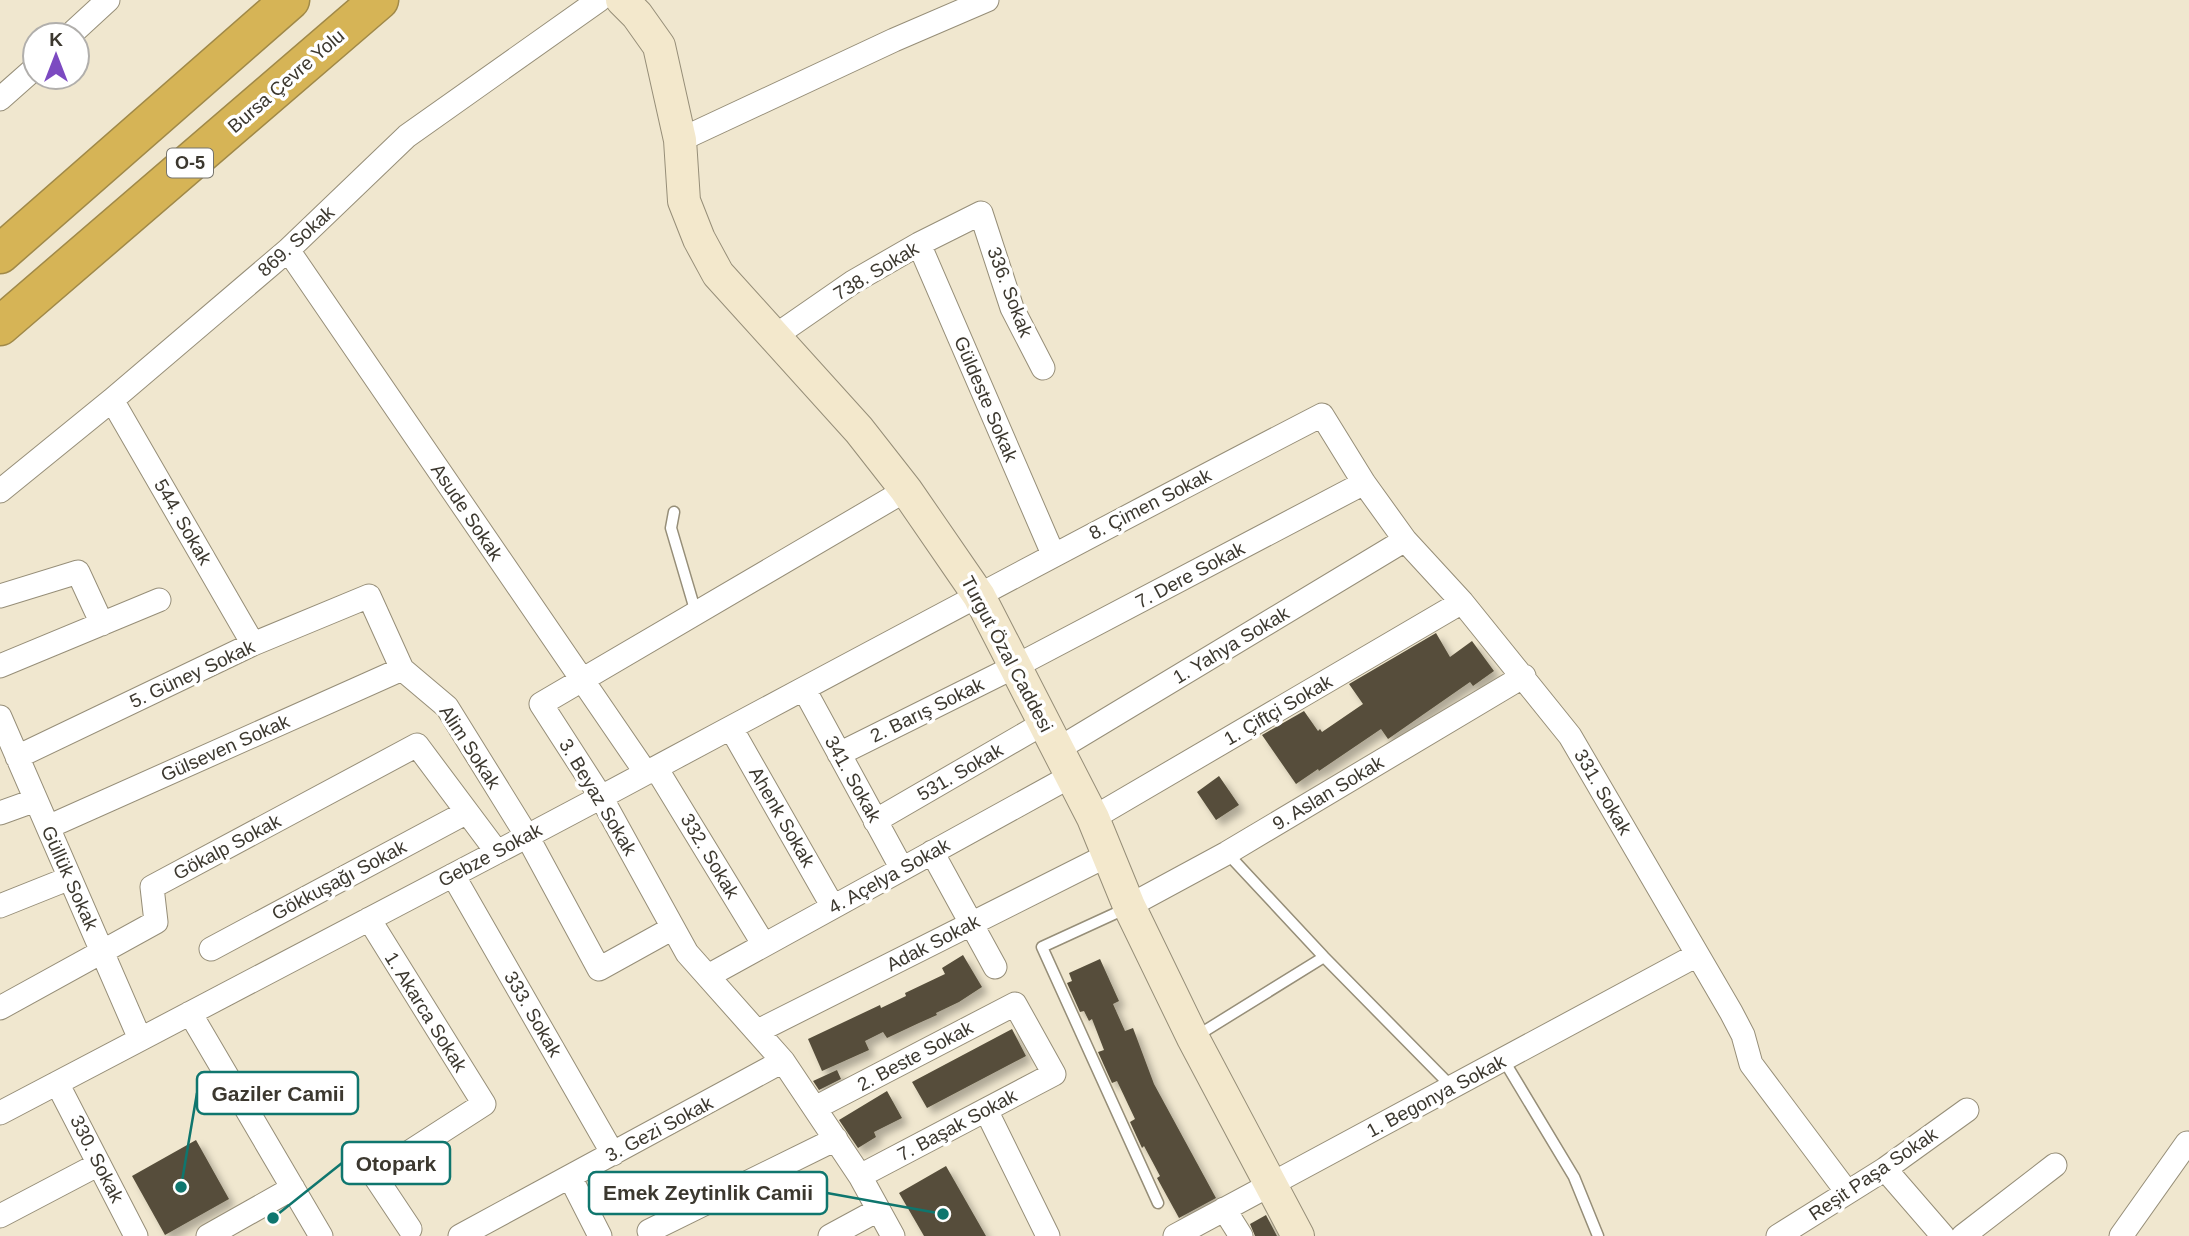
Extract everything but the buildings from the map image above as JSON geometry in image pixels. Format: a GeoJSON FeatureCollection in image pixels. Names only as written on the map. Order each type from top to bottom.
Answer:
{"type":"FeatureCollection","features":[{"type":"Feature","properties":{"kind":"highway"},"geometry":{"type":"LineString","coordinates":[[0,254],[290,0]]}},
{"type":"Feature","properties":{"kind":"highway","name":"Bursa Çevre Yolu"},"geometry":{"type":"LineString","coordinates":[[0,326],[379,0]]}},
{"type":"Feature","properties":{"kind":"street"},"geometry":{"type":"LineString","coordinates":[[86,21],[108,0]]}},
{"type":"Feature","properties":{"kind":"street","name":"869. Sokak"},"geometry":{"type":"LineString","coordinates":[[0,491],[113,400],[288,250],[407,136],[599,0]]}},
{"type":"Feature","properties":{"kind":"street","name":"Turgut Özal Caddesi"},"geometry":{"type":"LineString","coordinates":[[622,0],[637,15],[659,46],[680,140],[684,201],[699,239],[718,274],[859,430],[906,490],[979,596],[1093,818],[1129,906],[1193,1038],[1298,1236]]}},
{"type":"Feature","properties":{"kind":"street"},"geometry":{"type":"LineString","coordinates":[[680,140],[894,40],[987,0]]}},
{"type":"Feature","properties":{"kind":"street"},"geometry":{"type":"LineString","coordinates":[[4,90],[21,78]]}},
{"type":"Feature","properties":{"kind":"street","name":"738. Sokak"},"geometry":{"type":"LineString","coordinates":[[775,336],[853,282],[919,244],[981,213]]}},
{"type":"Feature","properties":{"kind":"street","name":"336. Sokak"},"geometry":{"type":"LineString","coordinates":[[981,213],[1012,308],[1043,369]]}},
{"type":"Feature","properties":{"kind":"street","name":"Güldeste Sokak"},"geometry":{"type":"LineString","coordinates":[[919,244],[1053,554]]}},
{"type":"Feature","properties":{"kind":"street","name":"Asude Sokak"},"geometry":{"type":"LineString","coordinates":[[288,250],[582,680],[651,770]]}},
{"type":"Feature","properties":{"kind":"street","name":"544. Sokak"},"geometry":{"type":"LineString","coordinates":[[113,400],[253,644]]}},
{"type":"Feature","properties":{"kind":"street","name":"8. Çimen Sokak"},"geometry":{"type":"LineString","coordinates":[[979,596],[1053,554],[1322,415]]}},
{"type":"Feature","properties":{"kind":"street","name":"331. Sokak"},"geometry":{"type":"LineString","coordinates":[[1322,415],[1364,483],[1405,540],[1462,602],[1570,736],[1743,1035],[1751,1064],[1847,1192]]}},
{"type":"Feature","properties":{"kind":"street","name":"7. Dere Sokak"},"geometry":{"type":"LineString","coordinates":[[1016,666],[1364,483]]}},
{"type":"Feature","properties":{"kind":"street","name":"3. Beyaz Sokak"},"geometry":{"type":"LineString","coordinates":[[893,1236],[860,1176],[783,1061],[687,953],[601,797],[541,704],[906,490]]}},
{"type":"Feature","properties":{"kind":"street","name":"1. Yahya Sokak"},"geometry":{"type":"LineString","coordinates":[[1058,749],[1405,540]]}},
{"type":"Feature","properties":{"kind":"street"},"geometry":{"type":"LineString","coordinates":[[0,596],[78,572],[102,624]]}},
{"type":"Feature","properties":{"kind":"street","name":"5. Güney Sokak"},"geometry":{"type":"LineString","coordinates":[[17,757],[253,644],[369,596],[402,669]]}},
{"type":"Feature","properties":{"kind":"street","name":"Gebze Sokak"},"geometry":{"type":"LineString","coordinates":[[0,1113],[979,596]]}},
{"type":"Feature","properties":{"kind":"street"},"geometry":{"type":"LineString","coordinates":[[0,666],[159,600]]}},
{"type":"Feature","properties":{"kind":"street","name":"1. Çiftçi Sokak"},"geometry":{"type":"LineString","coordinates":[[1093,818],[1462,602]]}},
{"type":"Feature","properties":{"kind":"street","name":"2. Barış Sokak"},"geometry":{"type":"LineString","coordinates":[[839,754],[1016,666]]}},
{"type":"Feature","properties":{"kind":"street","name":"Gülseven Sokak"},"geometry":{"type":"LineString","coordinates":[[48,827],[402,669]]}},
{"type":"Feature","properties":{"kind":"street","name":"Alim Sokak"},"geometry":{"type":"LineString","coordinates":[[402,669],[447,707],[527,836],[599,969],[673,928]]}},
{"type":"Feature","properties":{"kind":"street","name":"9. Aslan Sokak"},"geometry":{"type":"LineString","coordinates":[[1129,906],[1227,853],[1524,676]]}},
{"type":"Feature","properties":{"kind":"street","name":"341. Sokak"},"geometry":{"type":"LineString","coordinates":[[804,689],[902,869]]}},
{"type":"Feature","properties":{"kind":"street","name":"Güllük Sokak"},"geometry":{"type":"LineString","coordinates":[[1,724],[140,1040]]}},
{"type":"Feature","properties":{"kind":"street","name":"Ahenk Sokak"},"geometry":{"type":"LineString","coordinates":[[731,728],[833,907]]}},
{"type":"Feature","properties":{"kind":"street","name":"Gökalp Sokak"},"geometry":{"type":"LineString","coordinates":[[0,1008],[156,922],[152,887],[416,746],[467,811]]}},
{"type":"Feature","properties":{"kind":"street","name":"531. Sokak"},"geometry":{"type":"LineString","coordinates":[[876,821],[1058,749]]}},
{"type":"Feature","properties":{"kind":"street","name":"4. Açelya Sokak"},"geometry":{"type":"LineString","coordinates":[[708,976],[932,852],[1058,749]]}},
{"type":"Feature","properties":{"kind":"street","name":"332. Sokak"},"geometry":{"type":"LineString","coordinates":[[651,770],[764,945]]}},
{"type":"Feature","properties":{"kind":"street"},"geometry":{"type":"LineString","coordinates":[[0,813],[36,800]]}},
{"type":"Feature","properties":{"kind":"street"},"geometry":{"type":"LineString","coordinates":[[467,811],[497,852]]}},
{"type":"Feature","properties":{"kind":"street","name":"Gökkuşağı Sokak"},"geometry":{"type":"LineString","coordinates":[[211,949],[467,811]]}},
{"type":"Feature","properties":{"kind":"street"},"geometry":{"type":"LineString","coordinates":[[932,852],[995,967]]}},
{"type":"Feature","properties":{"kind":"street","name":"Adak Sokak"},"geometry":{"type":"LineString","coordinates":[[758,1031],[1108,855]]}},
{"type":"Feature","properties":{"kind":"street","name":"333. Sokak"},"geometry":{"type":"LineString","coordinates":[[453,875],[613,1154]]}},
{"type":"Feature","properties":{"kind":"street"},"geometry":{"type":"LineString","coordinates":[[0,906],[70,878]]}},
{"type":"Feature","properties":{"kind":"street","name":"1. Akarca Sokak"},"geometry":{"type":"LineString","coordinates":[[369,919],[484,1104],[374,1175],[408,1234]]}},
{"type":"Feature","properties":{"kind":"street","name":"1. Begonya Sokak"},"geometry":{"type":"LineString","coordinates":[[1175,1236],[1697,955]]}},
{"type":"Feature","properties":{"kind":"street","name":"2. Beste Sokak"},"geometry":{"type":"LineString","coordinates":[[815,1108],[1015,1003],[1054,1074]]}},
{"type":"Feature","properties":{"kind":"street"},"geometry":{"type":"LineString","coordinates":[[190,1013],[321,1236]]}},
{"type":"Feature","properties":{"kind":"street","name":"3. Gezi Sokak"},"geometry":{"type":"LineString","coordinates":[[473,1233],[783,1061]]}},
{"type":"Feature","properties":{"kind":"street","name":"7. Başak Sokak"},"geometry":{"type":"LineString","coordinates":[[860,1176],[1054,1074]]}},
{"type":"Feature","properties":{"kind":"street","name":"330. Sokak"},"geometry":{"type":"LineString","coordinates":[[57,1083],[134,1235]]}},
{"type":"Feature","properties":{"kind":"street"},"geometry":{"type":"LineString","coordinates":[[986,1110],[1048,1236]]}},
{"type":"Feature","properties":{"kind":"street","name":"Reşit Paşa Sokak"},"geometry":{"type":"LineString","coordinates":[[1778,1236],[1885,1169],[1966,1110]]}},
{"type":"Feature","properties":{"kind":"street"},"geometry":{"type":"LineString","coordinates":[[649,1231],[836,1139]]}},
{"type":"Feature","properties":{"kind":"street"},"geometry":{"type":"LineString","coordinates":[[2121,1236],[2187,1143]]}},
{"type":"Feature","properties":{"kind":"street"},"geometry":{"type":"LineString","coordinates":[[0,1216],[99,1164]]}},
{"type":"Feature","properties":{"kind":"street"},"geometry":{"type":"LineString","coordinates":[[1963,1236],[2055,1165]]}},
{"type":"Feature","properties":{"kind":"street"},"geometry":{"type":"LineString","coordinates":[[1885,1169],[1943,1236]]}},
{"type":"Feature","properties":{"kind":"street"},"geometry":{"type":"LineString","coordinates":[[570,1177],[600,1236]]}},
{"type":"Feature","properties":{"kind":"street"},"geometry":{"type":"LineString","coordinates":[[208,1236],[293,1188]]}},
{"type":"Feature","properties":{"kind":"street"},"geometry":{"type":"LineString","coordinates":[[1224,1209],[1241,1236]]}},
{"type":"Feature","properties":{"kind":"street"},"geometry":{"type":"LineString","coordinates":[[830,1236],[878,1210]]}},
{"type":"Feature","properties":{"kind":"lane"},"geometry":{"type":"LineString","coordinates":[[674,512],[671,528],[696,613]]}},
{"type":"Feature","properties":{"kind":"lane"},"geometry":{"type":"LineString","coordinates":[[1227,853],[1324,957],[1452,1087]]}},
{"type":"Feature","properties":{"kind":"lane"},"geometry":{"type":"LineString","coordinates":[[1129,906],[1042,947],[1158,1203]]}},
{"type":"Feature","properties":{"kind":"lane"},"geometry":{"type":"LineString","coordinates":[[1193,1038],[1324,957]]}},
{"type":"Feature","properties":{"kind":"lane"},"geometry":{"type":"LineString","coordinates":[[1503,1059],[1574,1177],[1598,1236]]}},
{"type":"Feature","properties":{"kind":"place","name":"Gaziler Camii"},"geometry":{"type":"Point","coordinates":[181,1187]}},
{"type":"Feature","properties":{"kind":"place","name":"Emek Zeytinlik Camii"},"geometry":{"type":"Point","coordinates":[943,1214]}},
{"type":"Feature","properties":{"kind":"place","name":"Otopark"},"geometry":{"type":"Point","coordinates":[273,1218]}}]}
